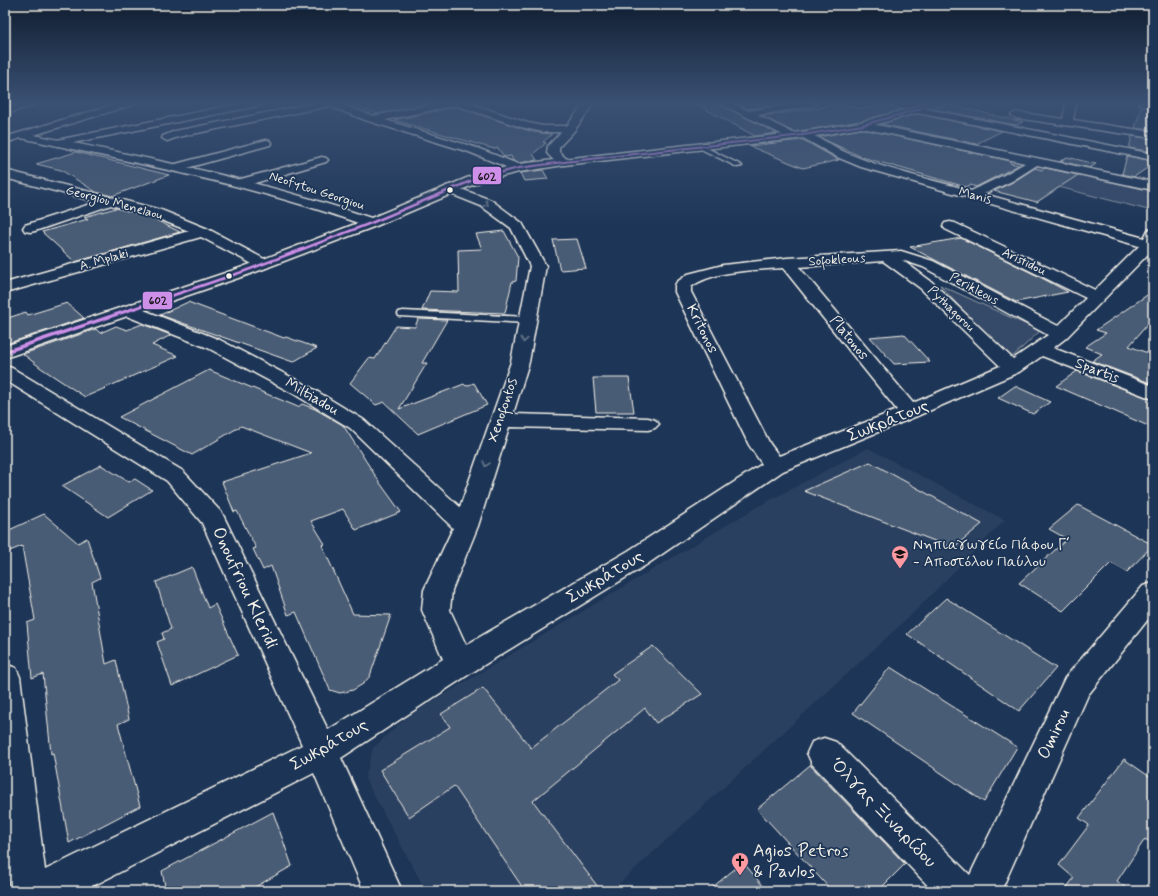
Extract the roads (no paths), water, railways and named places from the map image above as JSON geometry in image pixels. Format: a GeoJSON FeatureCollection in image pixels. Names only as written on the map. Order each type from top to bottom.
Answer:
{"type":"FeatureCollection","features":[{"type":"Feature","properties":{"kind":"street","name":"Neofytou Georgiou"},"geometry":{"type":"LineString","coordinates":[[66,145],[176,167],[242,183],[328,207],[370,223]]}},
{"type":"Feature","properties":{"kind":"street"},"geometry":{"type":"LineString","coordinates":[[176,167],[259,145]]}},
{"type":"Feature","properties":{"kind":"street"},"geometry":{"type":"LineString","coordinates":[[456,145],[519,168]]}},
{"type":"Feature","properties":{"kind":"street"},"geometry":{"type":"LineString","coordinates":[[554,145],[553,153],[564,162]]}},
{"type":"Feature","properties":{"kind":"street"},"geometry":{"type":"LineString","coordinates":[[5,352],[130,311],[263,264],[370,223],[478,178],[519,168],[720,145]]}},
{"type":"Feature","properties":{"kind":"street","name":"Manis"},"geometry":{"type":"LineString","coordinates":[[817,145],[865,165],[972,195],[1152,241]]}},
{"type":"Feature","properties":{"kind":"street"},"geometry":{"type":"LineString","coordinates":[[954,145],[1153,186]]}},
{"type":"Feature","properties":{"kind":"street"},"geometry":{"type":"LineString","coordinates":[[1095,145],[1153,156]]}},
{"type":"Feature","properties":{"kind":"street"},"geometry":{"type":"LineString","coordinates":[[242,183],[322,160]]}},
{"type":"Feature","properties":{"kind":"street"},"geometry":{"type":"LineString","coordinates":[[972,195],[1008,178],[1034,162]]}},
{"type":"Feature","properties":{"kind":"street","name":"Georgiou Menelaou"},"geometry":{"type":"LineString","coordinates":[[5,174],[156,213],[203,232],[263,264]]}},
{"type":"Feature","properties":{"kind":"street","name":"Xenofontos"},"geometry":{"type":"LineString","coordinates":[[450,189],[486,203],[517,226],[538,266],[520,362],[466,526],[438,590],[436,610],[460,664]]}},
{"type":"Feature","properties":{"kind":"street"},"geometry":{"type":"LineString","coordinates":[[30,228],[109,202]]}},
{"type":"Feature","properties":{"kind":"street","name":"Aristidou"},"geometry":{"type":"LineString","coordinates":[[950,226],[1097,297]]}},
{"type":"Feature","properties":{"kind":"street","name":"A. Mplaki"},"geometry":{"type":"LineString","coordinates":[[5,288],[203,232]]}},
{"type":"Feature","properties":{"kind":"street","name":"Σωκράτους"},"geometry":{"type":"LineString","coordinates":[[43,891],[322,752],[460,664],[637,558],[775,466],[910,412],[1012,368],[1060,334],[1152,241]]}},
{"type":"Feature","properties":{"kind":"street","name":"Perikleous"},"geometry":{"type":"LineString","coordinates":[[886,256],[901,255],[921,260],[1060,334]]}},
{"type":"Feature","properties":{"kind":"street","name":"Sofokleous"},"geometry":{"type":"LineString","coordinates":[[787,263],[886,256]]}},
{"type":"Feature","properties":{"kind":"street","name":"Pythagorou"},"geometry":{"type":"LineString","coordinates":[[886,256],[926,284],[1012,368]]}},
{"type":"Feature","properties":{"kind":"street","name":"Platonos"},"geometry":{"type":"LineString","coordinates":[[787,263],[910,412]]}},
{"type":"Feature","properties":{"kind":"street","name":"Kritonos"},"geometry":{"type":"LineString","coordinates":[[775,466],[760,445],[683,292],[683,284],[694,277],[723,270],[787,263]]}},
{"type":"Feature","properties":{"kind":"street","name":"Miltiadou"},"geometry":{"type":"LineString","coordinates":[[130,311],[214,344],[301,390],[357,424],[466,526]]}},
{"type":"Feature","properties":{"kind":"street","name":"Spartis"},"geometry":{"type":"LineString","coordinates":[[1040,349],[1153,393]]}},
{"type":"Feature","properties":{"kind":"street","name":"Onoufriou Kleridi"},"geometry":{"type":"LineString","coordinates":[[5,372],[175,476],[213,520],[322,752],[383,891]]}},
{"type":"Feature","properties":{"kind":"street"},"geometry":{"type":"LineString","coordinates":[[500,420],[648,424]]}},
{"type":"Feature","properties":{"kind":"street","name":"Omirou"},"geometry":{"type":"LineString","coordinates":[[982,891],[1076,687],[1153,593]]}},
{"type":"Feature","properties":{"kind":"street"},"geometry":{"type":"LineString","coordinates":[[5,677],[29,891]]}},
{"type":"Feature","properties":{"kind":"street","name":"Όλγας Ξιναρίδου"},"geometry":{"type":"LineString","coordinates":[[824,753],[959,891]]}},
{"type":"Feature","properties":{"kind":"lane"},"geometry":{"type":"LineString","coordinates":[[701,147],[739,166]]}},
{"type":"Feature","properties":{"kind":"lane"},"geometry":{"type":"LineString","coordinates":[[403,314],[528,320]]}},
{"type":"Feature","properties":{"kind":"place","name":"Νηπιαγωγείο Πάφου Γ΄ - Αποστόλου Παύλου"},"geometry":{"type":"Point","coordinates":[900,569]}},
{"type":"Feature","properties":{"kind":"place","name":"Agios Petros & Pavlos"},"geometry":{"type":"Point","coordinates":[740,876]}}]}
